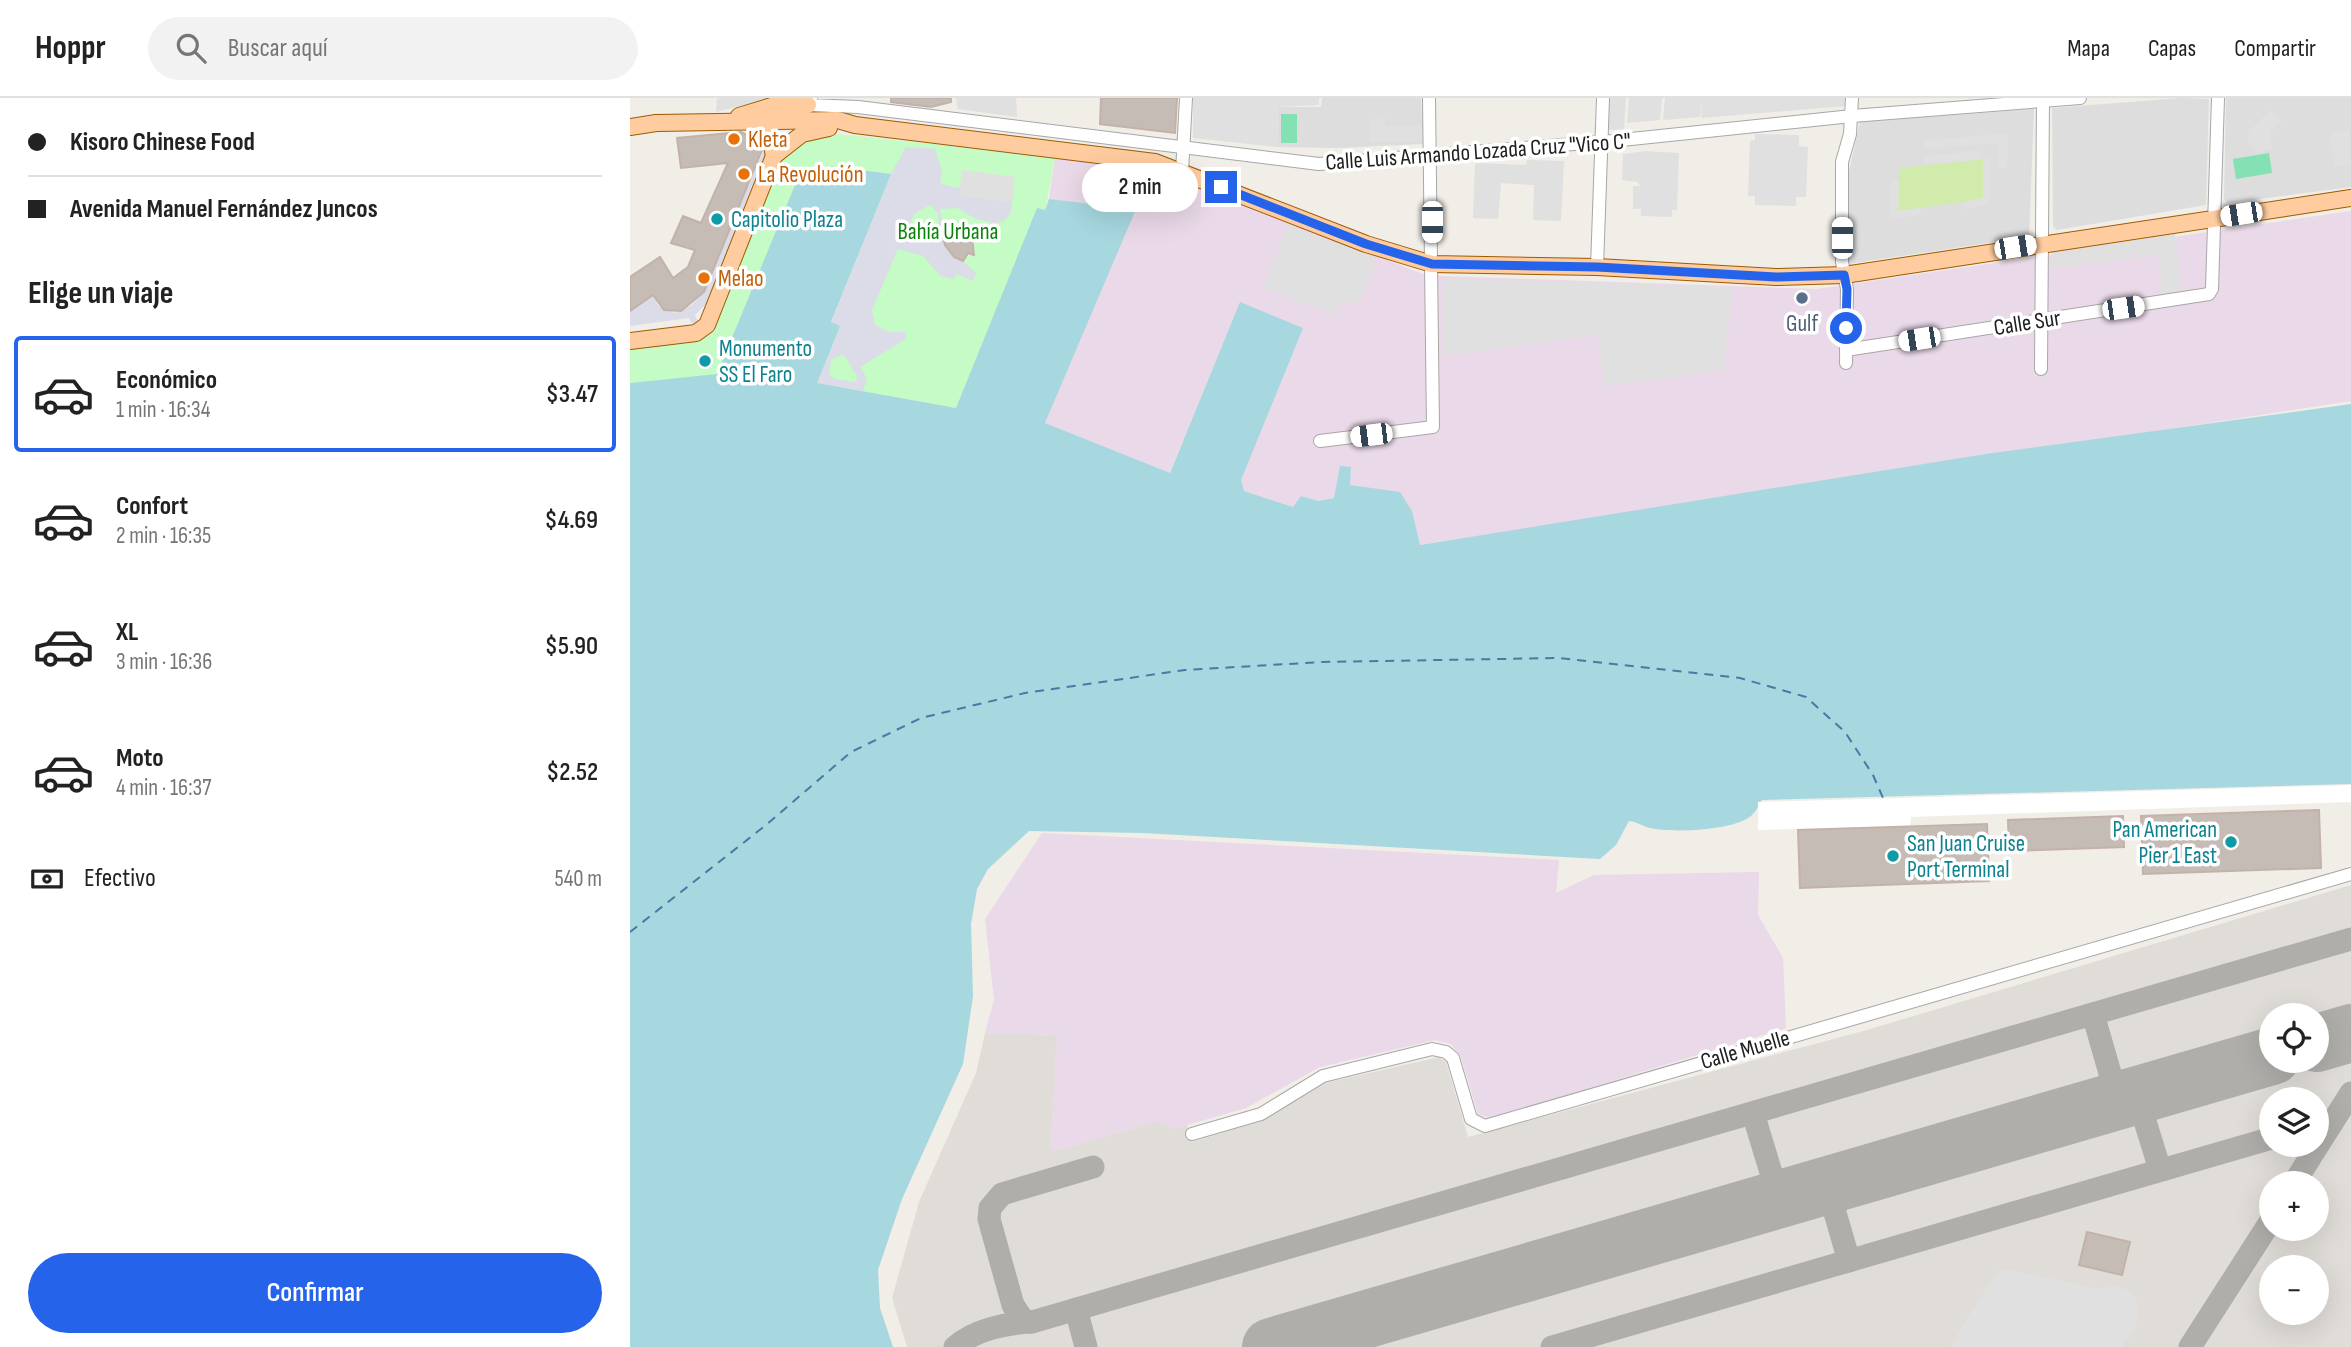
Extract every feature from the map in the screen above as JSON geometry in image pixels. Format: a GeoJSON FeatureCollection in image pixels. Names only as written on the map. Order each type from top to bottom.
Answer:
{"type":"FeatureCollection","features":[{"type":"Feature","properties":{"kind":"main road"},"geometry":{"type":"LineString","coordinates":[[720,122],[775,105],[809,107],[855,125],[1100,153],[1155,162],[1366,244],[1432,264],[1597,267],[1776,277],[1844,275],[2351,198]]}},
{"type":"Feature","properties":{"kind":"main road"},"geometry":{"type":"LineString","coordinates":[[630,127],[656,123],[751,122],[809,107]]}},
{"type":"Feature","properties":{"kind":"main road"},"geometry":{"type":"LineString","coordinates":[[630,341],[696,333],[707,325],[774,156],[770,136],[751,122]]}},
{"type":"Feature","properties":{"kind":"main road"},"geometry":{"type":"LineString","coordinates":[[774,156],[811,130],[855,125]]}},
{"type":"Feature","properties":{"kind":"street"},"geometry":{"type":"LineString","coordinates":[[1182,172],[1186,98]]}},
{"type":"Feature","properties":{"kind":"street"},"geometry":{"type":"LineString","coordinates":[[1320,441],[1433,426],[1429,98]]}},
{"type":"Feature","properties":{"kind":"street"},"geometry":{"type":"LineString","coordinates":[[1597,267],[1603,98]]}},
{"type":"Feature","properties":{"kind":"street"},"geometry":{"type":"LineString","coordinates":[[1844,275],[1842,162],[1852,116],[1852,98]]}},
{"type":"Feature","properties":{"kind":"street","name":"Calle Luis Armando Lozada Cruz \"Vico C\""},"geometry":{"type":"LineString","coordinates":[[835,102],[1319,164],[1601,142],[1852,116],[2080,98]]}},
{"type":"Feature","properties":{"kind":"street"},"geometry":{"type":"LineString","coordinates":[[2217,218],[2218,98]]}},
{"type":"Feature","properties":{"kind":"street"},"geometry":{"type":"LineString","coordinates":[[2041,369],[2043,100]]}},
{"type":"Feature","properties":{"kind":"street"},"geometry":{"type":"LineString","coordinates":[[774,156],[780,142],[809,107],[835,102]]}},
{"type":"Feature","properties":{"kind":"street","name":"Calle Sur"},"geometry":{"type":"LineString","coordinates":[[1844,275],[1847,289],[1846,357],[2041,320],[2209,294],[2212,289],[2217,218]]}},
{"type":"Feature","properties":{"kind":"street","name":"Calle Muelle"},"geometry":{"type":"LineString","coordinates":[[1192,1134],[1261,1114],[1322,1076],[1432,1049],[1446,1052],[1453,1058],[1471,1119],[1485,1126],[2351,874]]}},
{"type":"Feature","properties":{"kind":"shaded area"},"geometry":{"type":"Polygon","coordinates":[[[775,98],[716,112],[717,99],[775,98]]]}},
{"type":"Feature","properties":{"kind":"shaded area"},"geometry":{"type":"Polygon","coordinates":[[[956,98],[1016,98],[1017,117],[958,109],[956,98]]]}},
{"type":"Feature","properties":{"kind":"shaded area"},"geometry":{"type":"Polygon","coordinates":[[[1193,98],[1319,98],[1319,105],[1278,107],[1277,147],[1193,138],[1193,98]]]}},
{"type":"Feature","properties":{"kind":"shaded area"},"geometry":{"type":"Polygon","coordinates":[[[1322,98],[1421,98],[1423,144],[1336,148],[1277,147],[1278,107],[1321,107],[1322,98]]]}},
{"type":"Feature","properties":{"kind":"shaded area"},"geometry":{"type":"Polygon","coordinates":[[[1608,98],[1626,98],[1624,129],[1607,130],[1608,98]]]}},
{"type":"Feature","properties":{"kind":"shaded area"},"geometry":{"type":"Polygon","coordinates":[[[1629,98],[1662,98],[1660,120],[1627,123],[1629,98]]]}},
{"type":"Feature","properties":{"kind":"shaded area"},"geometry":{"type":"Polygon","coordinates":[[[1665,98],[1846,98],[1846,106],[1701,118],[1702,101],[1700,117],[1663,120],[1665,98]]]}},
{"type":"Feature","properties":{"kind":"shaded area"},"geometry":{"type":"Polygon","coordinates":[[[2181,98],[2209,99],[2206,205],[2057,230],[2053,226],[2052,108],[2181,98]]]}},
{"type":"Feature","properties":{"kind":"shaded area"},"geometry":{"type":"Polygon","coordinates":[[[2226,98],[2351,98],[2351,187],[2228,203],[2224,199],[2226,98]]]}},
{"type":"Feature","properties":{"kind":"shaded area"},"geometry":{"type":"Polygon","coordinates":[[[2034,109],[2029,237],[1848,264],[1848,176],[1860,122],[2034,109]]]}},
{"type":"Feature","properties":{"kind":"shaded area"},"geometry":{"type":"Polygon","coordinates":[[[2271,109],[2281,121],[2270,133],[2272,150],[2255,153],[2254,146],[2249,146],[2248,132],[2271,109]]]}},
{"type":"Feature","properties":{"kind":"shaded area"},"geometry":{"type":"Polygon","coordinates":[[[1370,119],[1385,119],[1385,126],[1422,125],[1422,141],[1370,142],[1370,119]]]}},
{"type":"Feature","properties":{"kind":"shaded area"},"geometry":{"type":"Polygon","coordinates":[[[2349,130],[2351,165],[2334,167],[2330,138],[2334,133],[2349,130]]]}},
{"type":"Feature","properties":{"kind":"shaded area"},"geometry":{"type":"Polygon","coordinates":[[[2008,133],[2007,168],[1999,168],[1998,143],[1924,149],[1923,141],[2008,133]]]}},
{"type":"Feature","properties":{"kind":"shaded area"},"geometry":{"type":"Polygon","coordinates":[[[1755,134],[1799,135],[1799,146],[1808,147],[1806,197],[1796,197],[1796,206],[1755,205],[1755,196],[1748,196],[1750,141],[1755,140],[1755,134]]]}},
{"type":"Feature","properties":{"kind":"shaded area"},"geometry":{"type":"Polygon","coordinates":[[[768,141],[766,162],[760,165],[708,302],[695,315],[699,325],[694,328],[689,318],[630,326],[630,311],[653,295],[658,306],[675,313],[692,305],[704,292],[712,276],[716,258],[768,141]]]}},
{"type":"Feature","properties":{"kind":"shaded area"},"geometry":{"type":"Polygon","coordinates":[[[906,147],[935,149],[942,171],[940,184],[960,188],[960,196],[1012,202],[1011,213],[1003,222],[992,223],[974,218],[958,208],[940,209],[945,245],[976,273],[973,281],[957,274],[954,279],[941,276],[923,256],[898,249],[872,310],[875,325],[889,332],[905,332],[906,339],[860,367],[867,378],[863,391],[816,383],[840,326],[831,323],[891,174],[906,147]],[[930,205],[914,214],[904,235],[916,239],[936,232],[939,226],[938,213],[930,205]],[[843,354],[831,360],[829,374],[835,379],[856,382],[857,376],[843,354]]]}},
{"type":"Feature","properties":{"kind":"shaded area"},"geometry":{"type":"Polygon","coordinates":[[[1646,151],[1679,153],[1677,210],[1672,210],[1672,217],[1641,216],[1641,209],[1633,209],[1633,186],[1640,186],[1638,182],[1622,180],[1623,154],[1646,151]]]}},
{"type":"Feature","properties":{"kind":"shaded area"},"geometry":{"type":"Polygon","coordinates":[[[1979,151],[1980,158],[1990,157],[1989,205],[1964,209],[1963,202],[1983,198],[1983,159],[1925,165],[1924,156],[1979,151]]]}},
{"type":"Feature","properties":{"kind":"shaded area"},"geometry":{"type":"Polygon","coordinates":[[[1055,157],[1158,171],[1423,274],[1441,276],[1817,289],[2351,211],[2351,401],[1419,545],[1412,511],[1349,485],[1351,467],[1334,498],[1318,501],[1301,496],[1293,507],[1244,491],[1241,480],[1240,303],[1169,474],[1045,423],[1135,209],[1049,199],[1055,157]]]}},
{"type":"Feature","properties":{"kind":"shaded area"},"geometry":{"type":"Polygon","coordinates":[[[1527,160],[1564,161],[1561,221],[1533,220],[1534,185],[1501,183],[1498,219],[1473,218],[1475,163],[1526,165],[1527,160]]]}},
{"type":"Feature","properties":{"kind":"shaded area"},"geometry":{"type":"Polygon","coordinates":[[[962,170],[1015,177],[1012,202],[959,196],[962,170]]]}},
{"type":"Feature","properties":{"kind":"shaded area"},"geometry":{"type":"Polygon","coordinates":[[[1891,180],[1899,180],[1898,211],[1920,208],[1921,215],[1890,219],[1891,180]]]}},
{"type":"Feature","properties":{"kind":"shaded area"},"geometry":{"type":"Polygon","coordinates":[[[1288,225],[1377,258],[1359,305],[1341,299],[1335,315],[1263,288],[1288,225]]]}},
{"type":"Feature","properties":{"kind":"shaded area"},"geometry":{"type":"Polygon","coordinates":[[[2175,234],[2183,292],[2163,295],[2157,255],[2050,269],[2052,252],[2175,234]]]}},
{"type":"Feature","properties":{"kind":"shaded area"},"geometry":{"type":"Polygon","coordinates":[[[1443,278],[1733,287],[1723,371],[1605,386],[1597,335],[1443,356],[1443,278]]]}},
{"type":"Feature","properties":{"kind":"shaded area"},"geometry":{"type":"Polygon","coordinates":[[[1042,833],[1559,860],[1556,893],[1594,875],[1759,872],[1758,915],[1783,958],[1786,1028],[1490,1118],[1478,1114],[1461,1057],[1451,1044],[1435,1040],[1320,1067],[1246,1108],[1173,1129],[1155,1122],[1057,1150],[1052,1148],[1051,1143],[1057,1035],[985,1033],[994,1000],[985,919],[1042,833]]]}},
{"type":"Feature","properties":{"kind":"shaded area"},"geometry":{"type":"Polygon","coordinates":[[[2351,885],[2351,1347],[907,1347],[892,1298],[919,1202],[976,1073],[985,1033],[1057,1035],[1051,1143],[1052,1148],[1057,1150],[1155,1122],[1167,1124],[1173,1129],[1187,1125],[1192,1142],[1261,1121],[1325,1083],[1439,1057],[1446,1062],[1468,1137],[1867,1030],[2351,885]]]}},
{"type":"Feature","properties":{"kind":"shaded area"},"geometry":{"type":"Polygon","coordinates":[[[2005,1269],[2101,1289],[2110,1284],[2124,1289],[2132,1293],[2139,1306],[2136,1325],[2122,1347],[1950,1347],[1988,1285],[1998,1272],[2005,1269]]]}},
{"type":"Feature","properties":{"kind":"green space"},"geometry":{"type":"Polygon","coordinates":[[[1281,114],[1297,114],[1297,143],[1281,143],[1281,114]]]}},
{"type":"Feature","properties":{"kind":"green space","name":"Bahía Urbana"},"geometry":{"type":"Polygon","coordinates":[[[828,133],[1055,157],[1045,211],[1037,209],[956,408],[816,383],[840,326],[831,323],[891,174],[831,166],[829,176],[733,337],[717,375],[630,383],[630,346],[714,326],[784,156],[795,144],[828,133]]]}},
{"type":"Feature","properties":{"kind":"green space"},"geometry":{"type":"Polygon","coordinates":[[[2269,153],[2272,173],[2236,179],[2233,159],[2269,153]]]}},
{"type":"Feature","properties":{"kind":"green space"},"geometry":{"type":"Polygon","coordinates":[[[1983,159],[1983,199],[1898,211],[1899,168],[1983,159]]]}},
{"type":"Feature","properties":{"kind":"water"},"geometry":{"type":"Polygon","coordinates":[[[831,166],[891,174],[831,322],[840,326],[817,383],[956,408],[1037,208],[1045,210],[1049,199],[1136,209],[1045,423],[1170,473],[1240,302],[1303,328],[1241,480],[1244,491],[1293,507],[1301,496],[1318,501],[1334,498],[1340,466],[1351,467],[1350,485],[1400,492],[1412,511],[1420,545],[1986,454],[2351,404],[2351,784],[1762,800],[1745,820],[1719,827],[1660,830],[1629,821],[1616,845],[1600,859],[1143,833],[1029,831],[988,869],[977,889],[971,924],[973,996],[963,1064],[902,1199],[878,1270],[880,1308],[893,1347],[630,1347],[630,383],[717,374],[800,173],[829,176],[831,166]]]}},
{"type":"Feature","properties":{"kind":"pier"},"geometry":{"type":"Polygon","coordinates":[[[2351,785],[2351,802],[1911,817],[1910,826],[1758,830],[1758,802],[2351,785]]]}},
{"type":"Feature","properties":{"kind":"building"},"geometry":{"type":"Polygon","coordinates":[[[891,98],[951,98],[951,102],[931,107],[891,102],[891,98]]]}},
{"type":"Feature","properties":{"kind":"building"},"geometry":{"type":"Polygon","coordinates":[[[1101,98],[1177,98],[1175,133],[1100,124],[1101,98]]]}},
{"type":"Feature","properties":{"kind":"building","name":"Capitolio Plaza"},"geometry":{"type":"Polygon","coordinates":[[[741,132],[760,142],[762,150],[704,292],[681,311],[664,310],[653,295],[630,311],[630,277],[660,257],[673,278],[688,267],[695,250],[671,243],[683,216],[701,223],[728,163],[681,168],[677,138],[741,132]]]}},
{"type":"Feature","properties":{"kind":"building"},"geometry":{"type":"Polygon","coordinates":[[[949,225],[966,231],[972,238],[974,255],[968,253],[963,261],[954,257],[945,245],[942,232],[950,230],[949,225]]]}},
{"type":"Feature","properties":{"kind":"building","name":"Pan American Pier 1 East"},"geometry":{"type":"Polygon","coordinates":[[[2319,810],[2321,868],[2143,874],[2141,816],[2319,810]]]}},
{"type":"Feature","properties":{"kind":"building"},"geometry":{"type":"Polygon","coordinates":[[[2123,816],[2124,847],[2009,851],[2008,820],[2123,816]]]}},
{"type":"Feature","properties":{"kind":"building","name":"San Juan Cruise Port Terminal"},"geometry":{"type":"Polygon","coordinates":[[[1987,824],[1989,881],[1800,888],[1798,830],[1987,824]]]}},
{"type":"Feature","properties":{"kind":"building"},"geometry":{"type":"Polygon","coordinates":[[[2087,1232],[2130,1242],[2122,1275],[2079,1265],[2087,1232]]]}},
{"type":"Feature","properties":{"kind":"ferry route"},"geometry":{"type":"LineString","coordinates":[[630,932],[766,825],[851,752],[921,718],[1025,693],[1185,670],[1322,662],[1558,658],[1740,678],[1806,697],[1845,732],[1873,775],[1883,798]]}},
{"type":"Feature","properties":{"kind":"taxiway"},"geometry":{"type":"LineString","coordinates":[[955,1347],[971,1336],[991,1329],[1032,1322],[2351,939]]}},
{"type":"Feature","properties":{"kind":"taxiway"},"geometry":{"type":"LineString","coordinates":[[2093,1014],[2118,1101]]}},
{"type":"Feature","properties":{"kind":"taxiway"},"geometry":{"type":"LineString","coordinates":[[2302,1171],[2351,1093]]}},
{"type":"Feature","properties":{"kind":"taxiway"},"geometry":{"type":"LineString","coordinates":[[2137,1095],[2160,1170]]}},
{"type":"Feature","properties":{"kind":"taxiway"},"geometry":{"type":"LineString","coordinates":[[1753,1113],[1779,1199]]}},
{"type":"Feature","properties":{"kind":"taxiway"},"geometry":{"type":"LineString","coordinates":[[1552,1347],[2259,1142]]}},
{"type":"Feature","properties":{"kind":"taxiway"},"geometry":{"type":"LineString","coordinates":[[1032,1322],[1023,1320],[1013,1305],[989,1219],[990,1208],[1002,1194],[1093,1167]]}},
{"type":"Feature","properties":{"kind":"taxiway"},"geometry":{"type":"LineString","coordinates":[[1827,1185],[1849,1261]]}},
{"type":"Feature","properties":{"kind":"taxiway"},"geometry":{"type":"LineString","coordinates":[[2190,1347],[2259,1239]]}},
{"type":"Feature","properties":{"kind":"taxiway"},"geometry":{"type":"LineString","coordinates":[[1076,1309],[1086,1347]]}},
{"type":"Feature","properties":{"kind":"runway"},"geometry":{"type":"LineString","coordinates":[[2329,1039],[2351,1033]]}},
{"type":"Feature","properties":{"kind":"runway"},"geometry":{"type":"LineString","coordinates":[[1271,1347],[2259,1060]]}},
{"type":"Feature","properties":{"kind":"place","name":"Kleta"},"geometry":{"type":"Point","coordinates":[734,139]}},
{"type":"Feature","properties":{"kind":"place","name":"La Revolución"},"geometry":{"type":"Point","coordinates":[744,174]}},
{"type":"Feature","properties":{"kind":"place","name":"Capitolio Plaza"},"geometry":{"type":"Point","coordinates":[717,219]}},
{"type":"Feature","properties":{"kind":"place","name":"Melao"},"geometry":{"type":"Point","coordinates":[704,278]}},
{"type":"Feature","properties":{"kind":"place","name":"Gulf"},"geometry":{"type":"Point","coordinates":[1802,298]}},
{"type":"Feature","properties":{"kind":"place","name":"Monumento SS El Faro"},"geometry":{"type":"Point","coordinates":[705,361]}},
{"type":"Feature","properties":{"kind":"place","name":"Pan American Pier 1 East"},"geometry":{"type":"Point","coordinates":[2231,842]}},
{"type":"Feature","properties":{"kind":"place","name":"San Juan Cruise Port Terminal"},"geometry":{"type":"Point","coordinates":[1893,856]}},
{"type":"Feature","properties":{"kind":"route"},"geometry":{"type":"LineString","coordinates":[[1221,187],[1366,244],[1432,264],[1597,267],[1808,278],[1844,275],[1847,289],[1846,328]]}}]}
